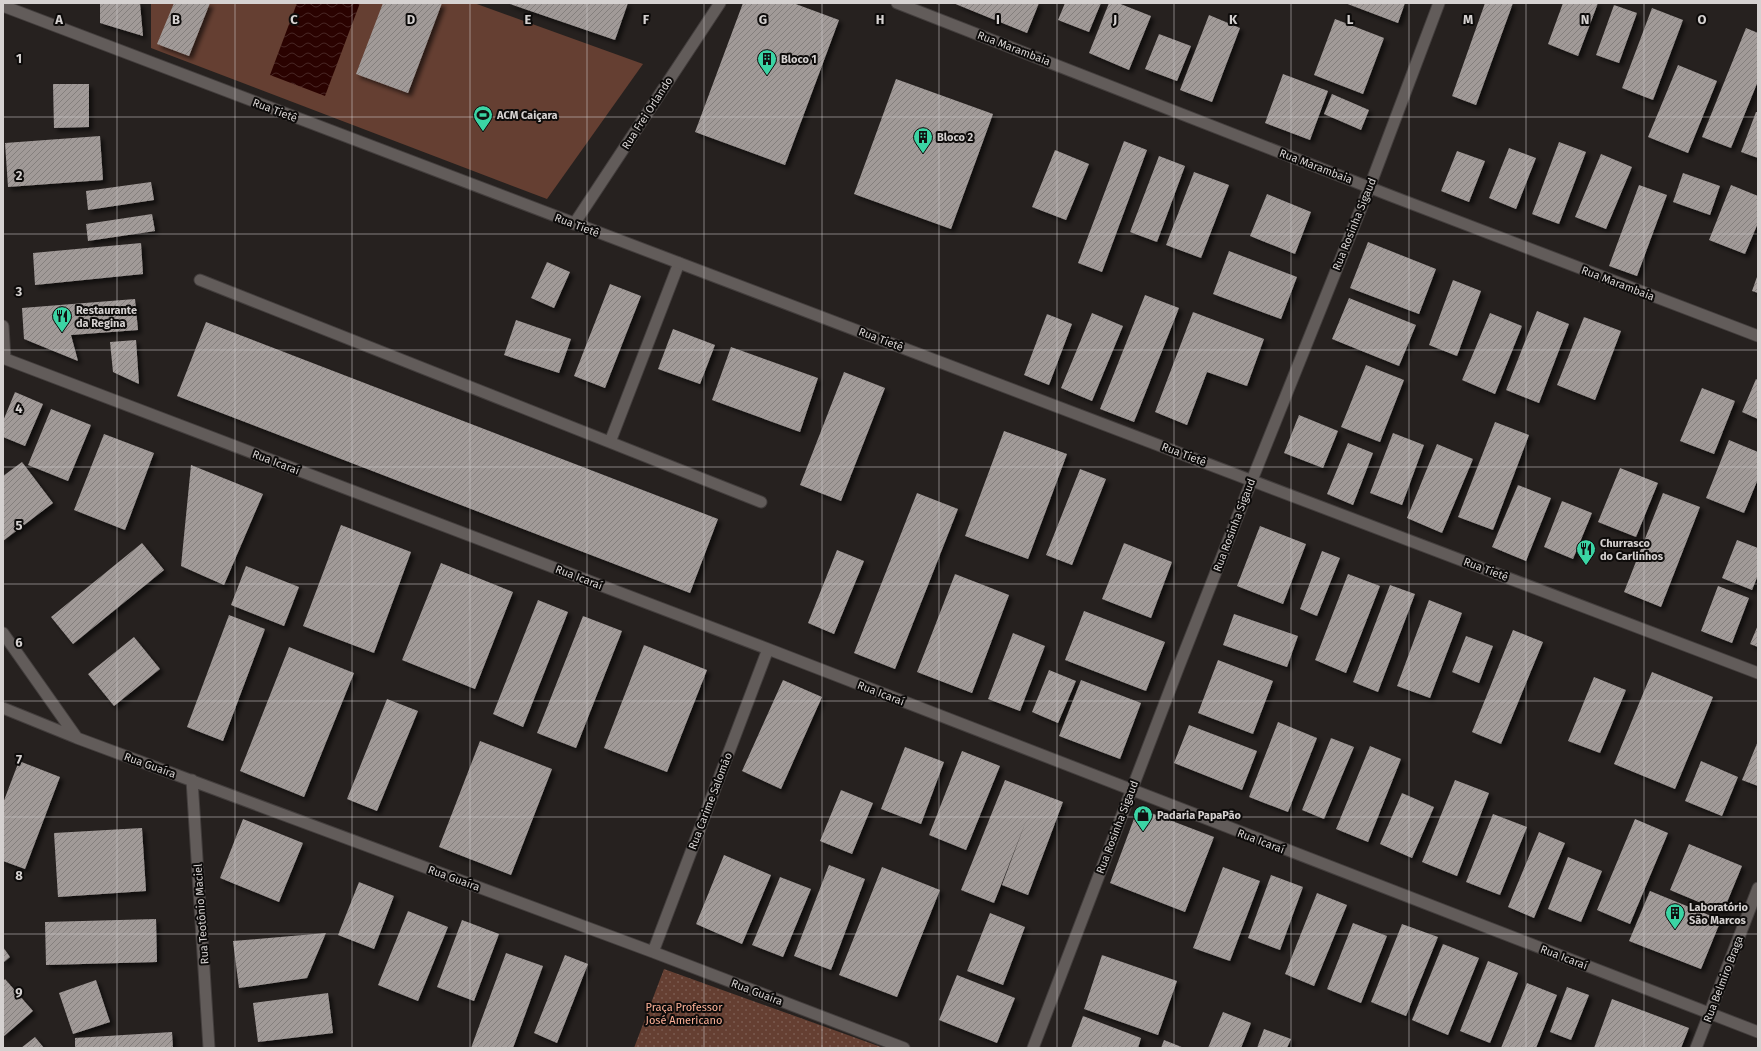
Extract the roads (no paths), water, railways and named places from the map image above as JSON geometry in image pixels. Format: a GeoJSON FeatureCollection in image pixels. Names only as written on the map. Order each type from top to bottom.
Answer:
{"type":"FeatureCollection","features":[{"type":"Feature","properties":{"kind":"street","name":"Rua Frei Orlando"},"geometry":{"type":"LineString","coordinates":[[574,224],[720,3]]}},
{"type":"Feature","properties":{"kind":"street","name":"Rua Marambaia"},"geometry":{"type":"LineString","coordinates":[[897,3],[1758,336]]}},
{"type":"Feature","properties":{"kind":"street","name":"Rua Rosinha Sigaud"},"geometry":{"type":"LineString","coordinates":[[1033,1048],[1252,480],[1370,186],[1439,3]]}},
{"type":"Feature","properties":{"kind":"street","name":"Rua Tietê"},"geometry":{"type":"LineString","coordinates":[[3,6],[1758,673]]}},
{"type":"Feature","properties":{"kind":"street"},"geometry":{"type":"LineString","coordinates":[[610,442],[679,263]]}},
{"type":"Feature","properties":{"kind":"street"},"geometry":{"type":"LineString","coordinates":[[200,280],[761,502]]}},
{"type":"Feature","properties":{"kind":"street"},"geometry":{"type":"LineString","coordinates":[[3,326],[4,358]]}},
{"type":"Feature","properties":{"kind":"street","name":"Rua Icaraí"},"geometry":{"type":"LineString","coordinates":[[4,358],[768,649],[1131,791],[1758,1032]]}},
{"type":"Feature","properties":{"kind":"street"},"geometry":{"type":"LineString","coordinates":[[3,633],[77,738]]}},
{"type":"Feature","properties":{"kind":"street","name":"Rua Carime Salomão"},"geometry":{"type":"LineString","coordinates":[[653,952],[768,649]]}},
{"type":"Feature","properties":{"kind":"street","name":"Rua Guaíra"},"geometry":{"type":"LineString","coordinates":[[3,708],[77,738],[653,952],[904,1048]]}},
{"type":"Feature","properties":{"kind":"street","name":"Rua Teotônio Maciel"},"geometry":{"type":"LineString","coordinates":[[192,780],[209,1048]]}},
{"type":"Feature","properties":{"kind":"street","name":"Rua Belmiro Braga"},"geometry":{"type":"LineString","coordinates":[[1696,1048],[1758,888]]}},
{"type":"Feature","properties":{"kind":"water"},"geometry":{"type":"Polygon","coordinates":[[[297,3],[360,3],[325,96],[270,75],[297,3]]]}},
{"type":"Feature","properties":{"kind":"place","name":"Bloco 1"},"geometry":{"type":"Point","coordinates":[767,76]}},
{"type":"Feature","properties":{"kind":"place","name":"ACM Caiçara"},"geometry":{"type":"Point","coordinates":[483,132]}},
{"type":"Feature","properties":{"kind":"place","name":"Bloco 2"},"geometry":{"type":"Point","coordinates":[923,154]}},
{"type":"Feature","properties":{"kind":"place","name":"Restaurante da Regina"},"geometry":{"type":"Point","coordinates":[62,333]}},
{"type":"Feature","properties":{"kind":"place","name":"Churrasco do Carlinhos"},"geometry":{"type":"Point","coordinates":[1586,566]}},
{"type":"Feature","properties":{"kind":"place","name":"Padaria PapaPão"},"geometry":{"type":"Point","coordinates":[1143,832]}},
{"type":"Feature","properties":{"kind":"place","name":"Laboratório São Marcos"},"geometry":{"type":"Point","coordinates":[1675,930]}},
{"type":"Feature","properties":{"kind":"park label","name":"Praça Professor José Americano"},"geometry":{"type":"Point","coordinates":[684,1013]}}]}
